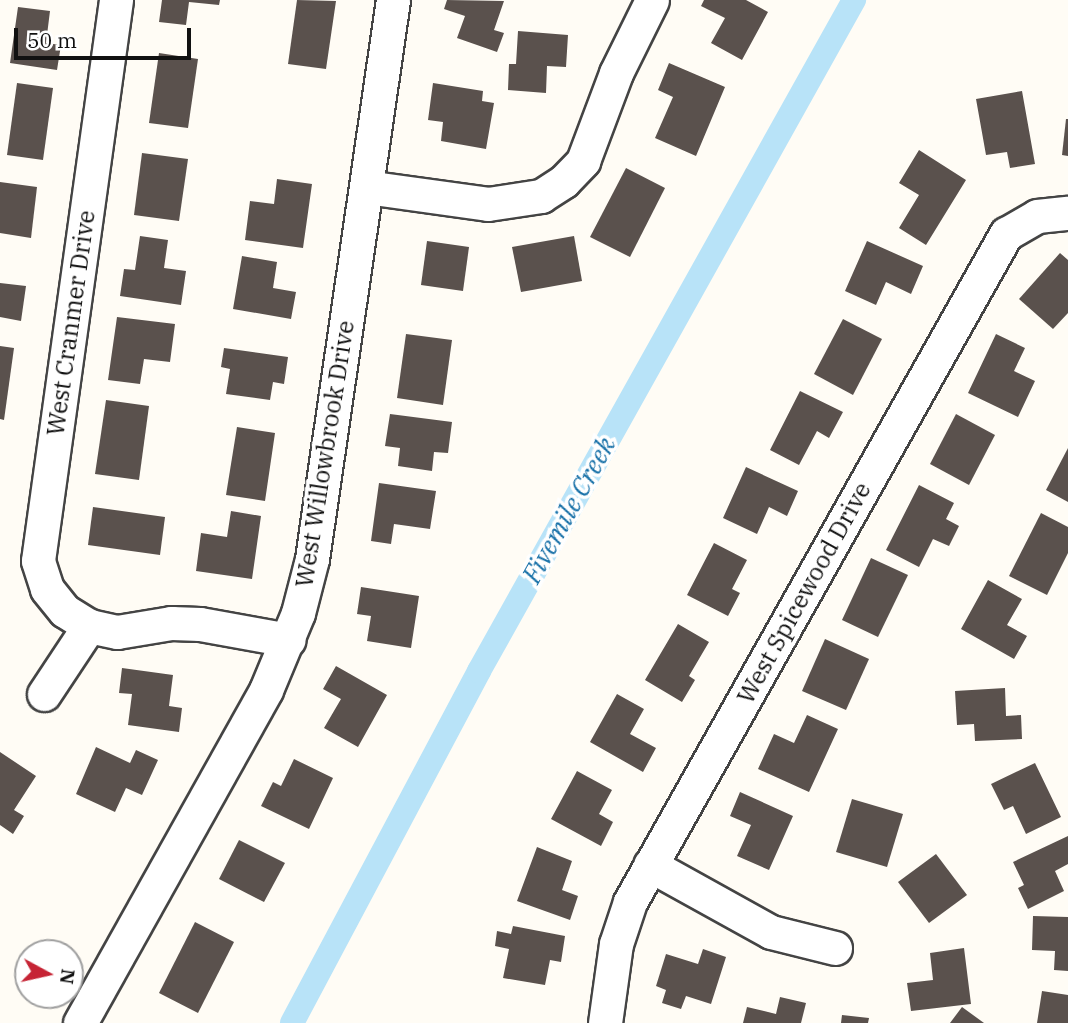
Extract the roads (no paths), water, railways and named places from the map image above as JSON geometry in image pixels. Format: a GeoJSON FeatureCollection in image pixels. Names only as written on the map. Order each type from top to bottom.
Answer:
{"type":"FeatureCollection","features":[{"type":"Feature","properties":{"kind":"street","name":"West Cranmer Drive"},"geometry":{"type":"LineString","coordinates":[[116,0],[38,561],[47,589],[65,611],[89,626],[117,632],[171,623],[200,624],[289,640]]}},
{"type":"Feature","properties":{"kind":"street","name":"West Willowbrook Drive"},"geometry":{"type":"LineString","coordinates":[[80,1023],[266,690],[289,640],[312,559],[393,0]]}},
{"type":"Feature","properties":{"kind":"street"},"geometry":{"type":"LineString","coordinates":[[366,187],[488,204],[541,196],[565,181],[583,161],[595,137],[616,73],[652,0]]}},
{"type":"Feature","properties":{"kind":"street","name":"West Spicewood Drive"},"geometry":{"type":"LineString","coordinates":[[605,1023],[616,944],[650,865],[1006,234],[1037,216],[1068,213]]}},
{"type":"Feature","properties":{"kind":"street"},"geometry":{"type":"LineString","coordinates":[[44,694],[89,626]]}},
{"type":"Feature","properties":{"kind":"street"},"geometry":{"type":"LineString","coordinates":[[650,865],[771,932],[835,948]]}},
{"type":"Feature","properties":{"kind":"waterway","name":"Fivemile Creek"},"geometry":{"type":"LineString","coordinates":[[292,1023],[479,671],[854,0]]}}]}
